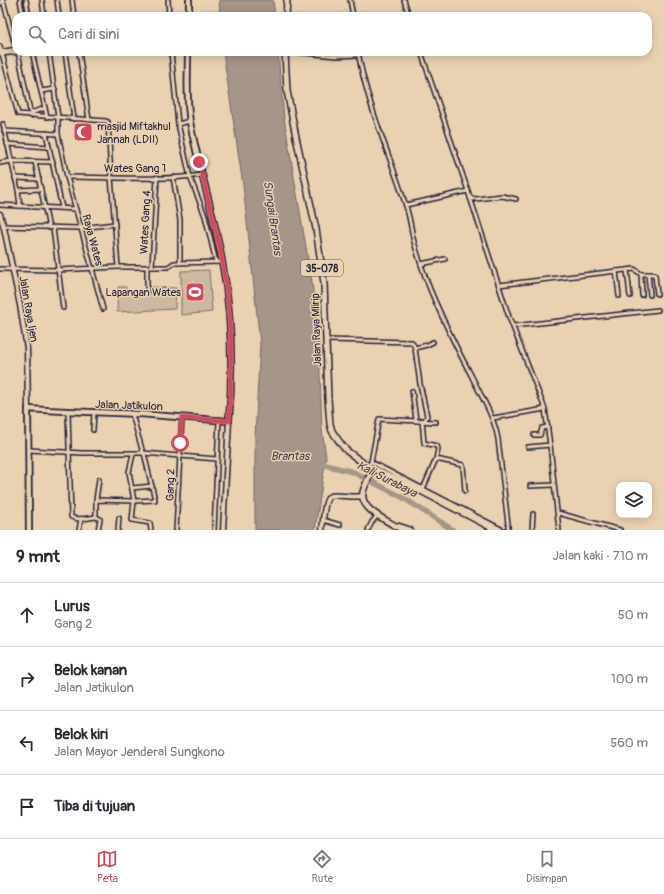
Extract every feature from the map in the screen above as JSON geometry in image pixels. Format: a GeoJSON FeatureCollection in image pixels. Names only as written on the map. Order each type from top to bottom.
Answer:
{"type":"FeatureCollection","features":[{"type":"Feature","properties":{"kind":"main road"},"geometry":{"type":"LineString","coordinates":[[189,0],[189,12]]}},
{"type":"Feature","properties":{"kind":"main road"},"geometry":{"type":"LineString","coordinates":[[286,12],[287,0]]}},
{"type":"Feature","properties":{"kind":"main road"},"geometry":{"type":"LineString","coordinates":[[188,56],[190,121],[223,262],[230,328],[232,388],[229,421]]}},
{"type":"Feature","properties":{"kind":"main road","name":"Jalan Raya Mlirip"},"geometry":{"type":"LineString","coordinates":[[285,56],[287,91],[316,229],[322,270],[328,399],[331,428],[340,444],[347,451],[369,464],[373,469],[415,488],[496,530]]}},
{"type":"Feature","properties":{"kind":"main road"},"geometry":{"type":"LineString","coordinates":[[28,409],[29,530]]}},
{"type":"Feature","properties":{"kind":"main road","name":"Jalan Jatikulon"},"geometry":{"type":"LineString","coordinates":[[28,409],[132,414],[229,421]]}},
{"type":"Feature","properties":{"kind":"main road"},"geometry":{"type":"LineString","coordinates":[[373,469],[363,494],[368,508],[377,516],[395,525],[410,530]]}},
{"type":"Feature","properties":{"kind":"main road"},"geometry":{"type":"LineString","coordinates":[[395,525],[402,530]]}},
{"type":"Feature","properties":{"kind":"street"},"geometry":{"type":"LineString","coordinates":[[20,0],[22,12]]}},
{"type":"Feature","properties":{"kind":"street"},"geometry":{"type":"LineString","coordinates":[[26,0],[28,12]]}},
{"type":"Feature","properties":{"kind":"street"},"geometry":{"type":"LineString","coordinates":[[42,0],[44,12]]}},
{"type":"Feature","properties":{"kind":"street"},"geometry":{"type":"LineString","coordinates":[[57,0],[58,12]]}},
{"type":"Feature","properties":{"kind":"street"},"geometry":{"type":"LineString","coordinates":[[72,0],[74,12]]}},
{"type":"Feature","properties":{"kind":"street"},"geometry":{"type":"LineString","coordinates":[[168,0],[169,12]]}},
{"type":"Feature","properties":{"kind":"street"},"geometry":{"type":"LineString","coordinates":[[350,0],[352,12]]}},
{"type":"Feature","properties":{"kind":"street"},"geometry":{"type":"LineString","coordinates":[[404,0],[408,12]]}},
{"type":"Feature","properties":{"kind":"street"},"geometry":{"type":"LineString","coordinates":[[1,1],[12,36]]}},
{"type":"Feature","properties":{"kind":"street"},"geometry":{"type":"LineString","coordinates":[[0,46],[16,113],[19,115],[31,114],[47,117],[108,122],[118,267]]}},
{"type":"Feature","properties":{"kind":"street"},"geometry":{"type":"LineString","coordinates":[[1,53],[12,50]]}},
{"type":"Feature","properties":{"kind":"street"},"geometry":{"type":"LineString","coordinates":[[1,53],[12,52]]}},
{"type":"Feature","properties":{"kind":"street"},"geometry":{"type":"LineString","coordinates":[[19,56],[31,114]]}},
{"type":"Feature","properties":{"kind":"street"},"geometry":{"type":"LineString","coordinates":[[34,56],[47,117]]}},
{"type":"Feature","properties":{"kind":"street","name":"Raya Wates"},"geometry":{"type":"LineString","coordinates":[[50,56],[58,117],[58,134],[67,177],[102,309]]}},
{"type":"Feature","properties":{"kind":"street"},"geometry":{"type":"LineString","coordinates":[[66,56],[74,119]]}},
{"type":"Feature","properties":{"kind":"street"},"geometry":{"type":"LineString","coordinates":[[80,56],[90,120]]}},
{"type":"Feature","properties":{"kind":"street"},"geometry":{"type":"LineString","coordinates":[[171,56],[178,124],[190,177],[205,216],[216,262]]}},
{"type":"Feature","properties":{"kind":"street"},"geometry":{"type":"LineString","coordinates":[[359,56],[378,126],[406,205],[413,238],[421,264],[435,300],[492,418],[498,439],[508,530]]}},
{"type":"Feature","properties":{"kind":"street"},"geometry":{"type":"LineString","coordinates":[[422,56],[513,326],[545,410],[559,530]]}},
{"type":"Feature","properties":{"kind":"street"},"geometry":{"type":"LineString","coordinates":[[41,90],[55,89]]}},
{"type":"Feature","properties":{"kind":"street"},"geometry":{"type":"LineString","coordinates":[[31,114],[45,108]]}},
{"type":"Feature","properties":{"kind":"street"},"geometry":{"type":"LineString","coordinates":[[178,124],[190,121]]}},
{"type":"Feature","properties":{"kind":"street"},"geometry":{"type":"LineString","coordinates":[[3,124],[18,190],[20,206]]}},
{"type":"Feature","properties":{"kind":"street"},"geometry":{"type":"LineString","coordinates":[[4,131],[58,134]]}},
{"type":"Feature","properties":{"kind":"street"},"geometry":{"type":"LineString","coordinates":[[46,133],[62,208]]}},
{"type":"Feature","properties":{"kind":"street"},"geometry":{"type":"LineString","coordinates":[[7,144],[49,147]]}},
{"type":"Feature","properties":{"kind":"street"},"geometry":{"type":"LineString","coordinates":[[0,163],[11,161],[53,162]]}},
{"type":"Feature","properties":{"kind":"street"},"geometry":{"type":"LineString","coordinates":[[35,162],[44,206],[51,228],[63,308]]}},
{"type":"Feature","properties":{"kind":"street","name":"Wates Gang 1"},"geometry":{"type":"LineString","coordinates":[[67,177],[190,177],[202,175]]}},
{"type":"Feature","properties":{"kind":"street","name":"Wates Gang 4"},"geometry":{"type":"LineString","coordinates":[[152,267],[156,177]]}},
{"type":"Feature","properties":{"kind":"street"},"geometry":{"type":"LineString","coordinates":[[173,177],[180,220],[180,263]]}},
{"type":"Feature","properties":{"kind":"street"},"geometry":{"type":"LineString","coordinates":[[15,178],[39,179]]}},
{"type":"Feature","properties":{"kind":"street"},"geometry":{"type":"LineString","coordinates":[[18,190],[41,189]]}},
{"type":"Feature","properties":{"kind":"street"},"geometry":{"type":"LineString","coordinates":[[406,205],[468,191]]}},
{"type":"Feature","properties":{"kind":"street"},"geometry":{"type":"LineString","coordinates":[[470,198],[476,199],[502,196],[516,199]]}},
{"type":"Feature","properties":{"kind":"street"},"geometry":{"type":"LineString","coordinates":[[0,206],[75,208]]}},
{"type":"Feature","properties":{"kind":"street","name":"Jalan Raya Ijen"},"geometry":{"type":"LineString","coordinates":[[0,214],[13,269],[28,354],[28,409]]}},
{"type":"Feature","properties":{"kind":"street"},"geometry":{"type":"LineString","coordinates":[[205,216],[212,214]]}},
{"type":"Feature","properties":{"kind":"street"},"geometry":{"type":"LineString","coordinates":[[2,226],[80,228],[114,224]]}},
{"type":"Feature","properties":{"kind":"street"},"geometry":{"type":"LineString","coordinates":[[421,264],[445,259]]}},
{"type":"Feature","properties":{"kind":"street"},"geometry":{"type":"LineString","coordinates":[[0,269],[58,270],[118,267],[168,267],[174,263],[223,262]]}},
{"type":"Feature","properties":{"kind":"street"},"geometry":{"type":"LineString","coordinates":[[147,267],[147,291]]}},
{"type":"Feature","properties":{"kind":"street"},"geometry":{"type":"LineString","coordinates":[[499,285],[636,269],[641,274],[642,295]]}},
{"type":"Feature","properties":{"kind":"street"},"geometry":{"type":"LineString","coordinates":[[627,270],[630,296]]}},
{"type":"Feature","properties":{"kind":"street"},"geometry":{"type":"LineString","coordinates":[[616,271],[619,296]]}},
{"type":"Feature","properties":{"kind":"street"},"geometry":{"type":"LineString","coordinates":[[641,274],[652,274],[655,276],[657,294]]}},
{"type":"Feature","properties":{"kind":"street"},"geometry":{"type":"LineString","coordinates":[[648,274],[650,295]]}},
{"type":"Feature","properties":{"kind":"street"},"geometry":{"type":"LineString","coordinates":[[513,326],[658,310]]}},
{"type":"Feature","properties":{"kind":"street"},"geometry":{"type":"LineString","coordinates":[[326,340],[409,341],[413,343],[427,416],[424,420],[423,442],[425,445],[438,447],[436,459],[423,489]]}},
{"type":"Feature","properties":{"kind":"street"},"geometry":{"type":"LineString","coordinates":[[415,348],[433,342]]}},
{"type":"Feature","properties":{"kind":"street"},"geometry":{"type":"LineString","coordinates":[[412,391],[416,420]]}},
{"type":"Feature","properties":{"kind":"street"},"geometry":{"type":"LineString","coordinates":[[492,418],[545,410]]}},
{"type":"Feature","properties":{"kind":"street"},"geometry":{"type":"LineString","coordinates":[[68,412],[71,517],[74,519],[81,519],[96,516]]}},
{"type":"Feature","properties":{"kind":"street"},"geometry":{"type":"LineString","coordinates":[[93,430],[94,413]]}},
{"type":"Feature","properties":{"kind":"street"},"geometry":{"type":"LineString","coordinates":[[96,500],[154,500],[144,453],[132,414]]}},
{"type":"Feature","properties":{"kind":"street","name":"Gang 2"},"geometry":{"type":"LineString","coordinates":[[176,530],[182,418]]}},
{"type":"Feature","properties":{"kind":"street"},"geometry":{"type":"LineString","coordinates":[[436,422],[424,420],[379,419],[369,464],[423,489],[503,530]]}},
{"type":"Feature","properties":{"kind":"street"},"geometry":{"type":"LineString","coordinates":[[214,530],[219,421]]}},
{"type":"Feature","properties":{"kind":"street"},"geometry":{"type":"LineString","coordinates":[[223,530],[229,421]]}},
{"type":"Feature","properties":{"kind":"street"},"geometry":{"type":"LineString","coordinates":[[534,436],[540,435],[542,428],[548,427]]}},
{"type":"Feature","properties":{"kind":"street"},"geometry":{"type":"LineString","coordinates":[[528,447],[550,445]]}},
{"type":"Feature","properties":{"kind":"street"},"geometry":{"type":"LineString","coordinates":[[28,450],[133,454],[144,453],[217,458]]}},
{"type":"Feature","properties":{"kind":"street"},"geometry":{"type":"LineString","coordinates":[[133,454],[129,472],[134,501],[132,520],[150,523],[150,530]]}},
{"type":"Feature","properties":{"kind":"street"},"geometry":{"type":"LineString","coordinates":[[436,459],[464,465],[465,491]]}},
{"type":"Feature","properties":{"kind":"street"},"geometry":{"type":"LineString","coordinates":[[98,530],[100,518],[96,516],[96,500],[100,479]]}},
{"type":"Feature","properties":{"kind":"street"},"geometry":{"type":"LineString","coordinates":[[530,486],[554,485]]}},
{"type":"Feature","properties":{"kind":"street"},"geometry":{"type":"LineString","coordinates":[[132,488],[152,486]]}},
{"type":"Feature","properties":{"kind":"street"},"geometry":{"type":"LineString","coordinates":[[322,530],[326,502],[330,496],[355,498],[363,494]]}},
{"type":"Feature","properties":{"kind":"street"},"geometry":{"type":"LineString","coordinates":[[558,513],[620,530]]}},
{"type":"Feature","properties":{"kind":"street"},"geometry":{"type":"LineString","coordinates":[[532,530],[533,514]]}},
{"type":"Feature","properties":{"kind":"street"},"geometry":{"type":"LineString","coordinates":[[368,530],[377,516]]}},
{"type":"Feature","properties":{"kind":"street"},"geometry":{"type":"LineString","coordinates":[[118,530],[119,518]]}},
{"type":"Feature","properties":{"kind":"street"},"geometry":{"type":"LineString","coordinates":[[79,530],[81,519]]}},
{"type":"Feature","properties":{"kind":"street"},"geometry":{"type":"LineString","coordinates":[[323,520],[340,525]]}},
{"type":"Feature","properties":{"kind":"shaded area","name":"Lapangan Wates"},"geometry":{"type":"Polygon","coordinates":[[[209,270],[212,312],[181,315],[181,271],[209,270]]]}},
{"type":"Feature","properties":{"kind":"shaded area"},"geometry":{"type":"Polygon","coordinates":[[[118,287],[126,287],[126,292],[148,294],[149,290],[152,290],[152,287],[176,288],[175,309],[117,312],[118,287]]]}},
{"type":"Feature","properties":{"kind":"water"},"geometry":{"type":"Polygon","coordinates":[[[219,0],[273,0],[274,12],[220,12],[219,0]]]}},
{"type":"Feature","properties":{"kind":"water","name":"Brantas"},"geometry":{"type":"Polygon","coordinates":[[[224,56],[278,56],[284,118],[312,282],[319,346],[322,430],[326,457],[315,530],[255,530],[255,437],[260,343],[243,185],[224,56]]]}},
{"type":"Feature","properties":{"kind":"waterway","name":"Kali Surabaya"},"geometry":{"type":"LineString","coordinates":[[318,463],[353,472],[402,497],[453,530]]}},
{"type":"Feature","properties":{"kind":"place","name":"masjid Miftakhul Jannah (LDII)"},"geometry":{"type":"Point","coordinates":[83,132]}},
{"type":"Feature","properties":{"kind":"place","name":"Lapangan Wates"},"geometry":{"type":"Point","coordinates":[195,292]}},
{"type":"Feature","properties":{"kind":"route"},"geometry":{"type":"LineString","coordinates":[[180,443],[182,418],[229,421],[232,388],[230,328],[223,262],[199,162]]}},
{"type":"Feature","properties":{"kind":"water label","name":"Sungai Brantas"},"geometry":{"type":"Point","coordinates":[273,218]}}]}
